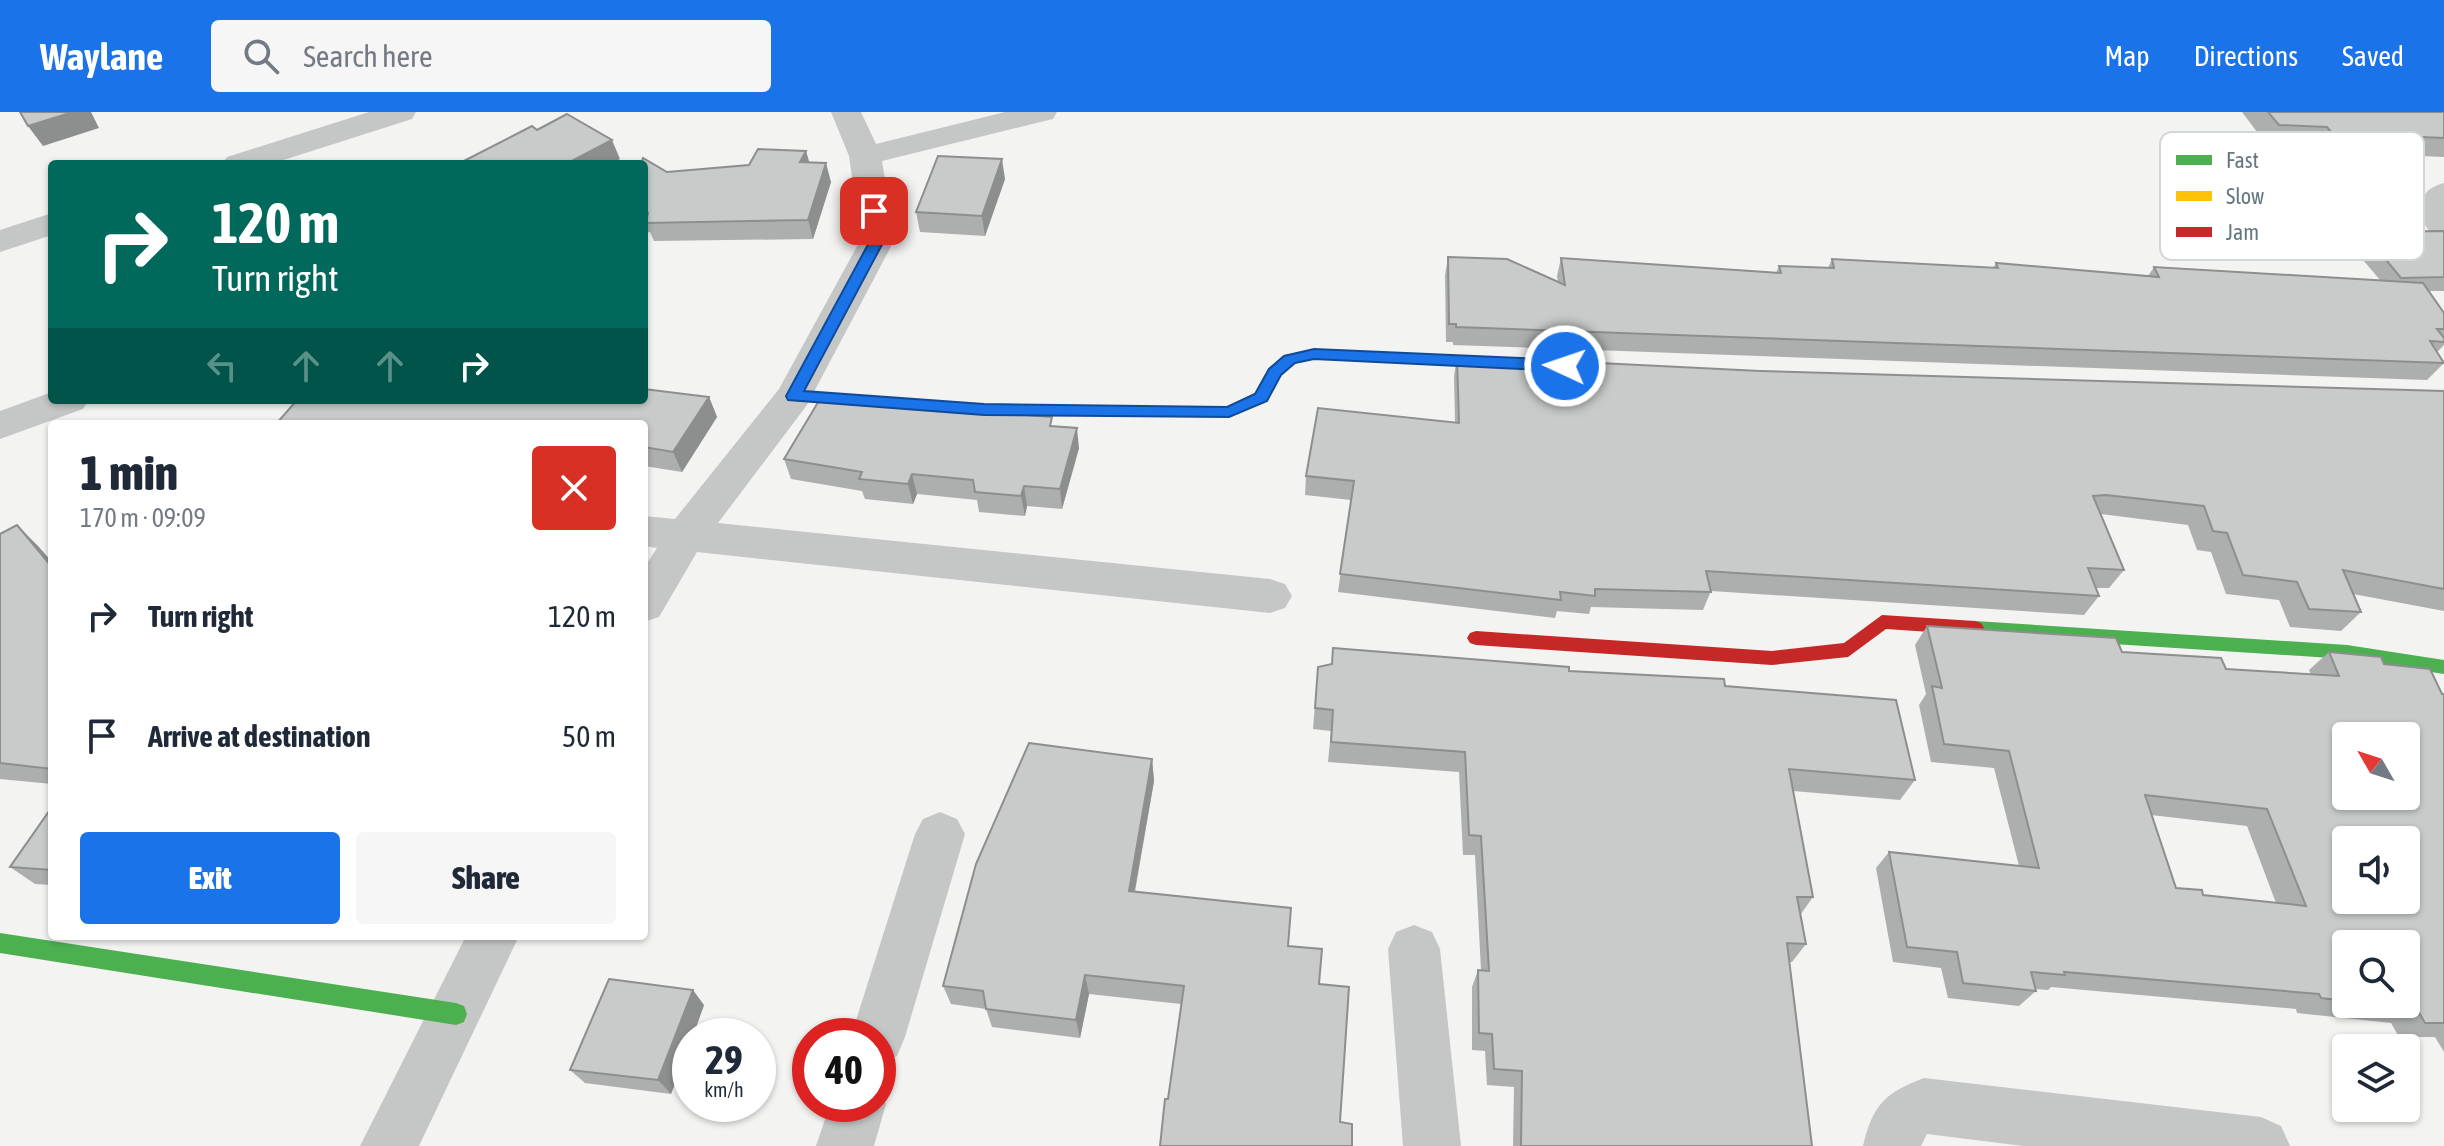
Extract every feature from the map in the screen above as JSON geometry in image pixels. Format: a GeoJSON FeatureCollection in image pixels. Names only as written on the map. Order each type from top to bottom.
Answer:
{"type":"FeatureCollection","features":[{"type":"Feature","properties":{"kind":"street"},"geometry":{"type":"LineString","coordinates":[[251,160],[401,112]]}},
{"type":"Feature","properties":{"kind":"street"},"geometry":{"type":"LineString","coordinates":[[648,598],[686,535],[794,396],[878,239],[865,156],[846,112]]}},
{"type":"Feature","properties":{"kind":"street"},"geometry":{"type":"LineString","coordinates":[[865,156],[1042,112]]}},
{"type":"Feature","properties":{"kind":"street"},"geometry":{"type":"LineString","coordinates":[[2444,193],[2437,199],[2435,214],[2444,229]]}},
{"type":"Feature","properties":{"kind":"street"},"geometry":{"type":"LineString","coordinates":[[0,242],[48,224]]}},
{"type":"Feature","properties":{"kind":"street"},"geometry":{"type":"LineString","coordinates":[[794,396],[984,409],[1229,412],[1261,397],[1274,372],[1290,359],[1314,354],[1534,364]]}},
{"type":"Feature","properties":{"kind":"street"},"geometry":{"type":"LineString","coordinates":[[0,426],[59,404]]}},
{"type":"Feature","properties":{"kind":"street"},"geometry":{"type":"LineString","coordinates":[[648,531],[1270,596]]}},
{"type":"Feature","properties":{"kind":"street"},"geometry":{"type":"LineString","coordinates":[[1476,638],[1772,658],[1848,650],[1882,622],[2347,652],[2444,667]]}},
{"type":"Feature","properties":{"kind":"street"},"geometry":{"type":"LineString","coordinates":[[884,1018],[940,834]]}},
{"type":"Feature","properties":{"kind":"street"},"geometry":{"type":"LineString","coordinates":[[389,1146],[491,940]]}},
{"type":"Feature","properties":{"kind":"street"},"geometry":{"type":"LineString","coordinates":[[0,943],[456,1014]]}},
{"type":"Feature","properties":{"kind":"street"},"geometry":{"type":"LineString","coordinates":[[1414,949],[1432,1146]]}},
{"type":"Feature","properties":{"kind":"street"},"geometry":{"type":"LineString","coordinates":[[1892,1146],[1895,1126],[1908,1112],[1924,1106],[2261,1146]]}},
{"type":"Feature","properties":{"kind":"street"},"geometry":{"type":"LineString","coordinates":[[845,1146],[852,1122]]}},
{"type":"Feature","properties":{"kind":"building"},"geometry":{"type":"Polygon","coordinates":[[[20,112],[73,112],[28,126],[20,112]]]}},
{"type":"Feature","properties":{"kind":"building"},"geometry":{"type":"Polygon","coordinates":[[[2268,112],[2444,112],[2444,138],[2424,137],[2424,132],[2331,132],[2327,127],[2279,125],[2268,112]]]}},
{"type":"Feature","properties":{"kind":"building"},"geometry":{"type":"Polygon","coordinates":[[[567,114],[612,140],[574,160],[466,160],[532,126],[537,130],[567,114]]]}},
{"type":"Feature","properties":{"kind":"building"},"geometry":{"type":"Polygon","coordinates":[[[758,149],[806,151],[800,162],[826,163],[808,220],[648,223],[648,161],[667,172],[749,165],[758,149]]]}},
{"type":"Feature","properties":{"kind":"building"},"geometry":{"type":"Polygon","coordinates":[[[938,156],[1002,159],[982,216],[916,212],[938,156]]]}},
{"type":"Feature","properties":{"kind":"building"},"geometry":{"type":"Polygon","coordinates":[[[2424,231],[2444,231],[2444,277],[2401,278],[2386,260],[2424,260],[2424,231]]]}},
{"type":"Feature","properties":{"kind":"building"},"geometry":{"type":"Polygon","coordinates":[[[1448,257],[1507,259],[1565,285],[1561,258],[1781,273],[1779,266],[1834,268],[1832,259],[1998,268],[1996,263],[2159,277],[2154,267],[2423,283],[2444,313],[2444,329],[2437,329],[2444,342],[2430,341],[2444,363],[1456,327],[1456,324],[1449,324],[1448,257]]]}},
{"type":"Feature","properties":{"kind":"building"},"geometry":{"type":"Polygon","coordinates":[[[1457,356],[1760,371],[2444,391],[2444,589],[2343,570],[2361,612],[2309,609],[2297,582],[2243,575],[2227,533],[2213,531],[2204,506],[2106,495],[2093,496],[2124,570],[2088,568],[2099,596],[1706,571],[1711,592],[1595,589],[1595,596],[1560,592],[1561,600],[1340,574],[1354,481],[1306,476],[1318,408],[1459,423],[1457,356]]]}},
{"type":"Feature","properties":{"kind":"building"},"geometry":{"type":"Polygon","coordinates":[[[648,389],[709,397],[673,452],[648,448],[648,420],[280,420],[294,404],[648,404],[648,389]]]}},
{"type":"Feature","properties":{"kind":"building"},"geometry":{"type":"Polygon","coordinates":[[[823,394],[950,403],[948,409],[1052,417],[1050,426],[1077,428],[1060,489],[1024,486],[1021,496],[975,492],[973,480],[912,474],[908,484],[859,479],[862,472],[784,459],[823,394]]]}},
{"type":"Feature","properties":{"kind":"building"},"geometry":{"type":"Polygon","coordinates":[[[17,525],[48,562],[48,769],[0,763],[0,534],[17,525]]]}},
{"type":"Feature","properties":{"kind":"building"},"geometry":{"type":"Polygon","coordinates":[[[1927,626],[2116,638],[2122,652],[2221,658],[2226,669],[2339,676],[2329,652],[2381,657],[2384,664],[2430,669],[2444,694],[2444,1023],[2425,1023],[2420,1014],[2420,930],[2332,930],[2332,999],[2321,998],[2319,994],[2064,972],[2065,975],[2031,972],[2036,991],[1963,983],[1957,952],[1907,947],[1889,852],[2039,868],[2009,751],[1944,744],[1932,686],[1942,688],[1927,626]],[[2145,795],[2176,888],[2202,890],[2203,895],[2306,906],[2267,809],[2145,795]]]}},
{"type":"Feature","properties":{"kind":"building"},"geometry":{"type":"Polygon","coordinates":[[[1333,648],[1569,667],[1569,671],[1724,679],[1725,686],[1896,700],[1915,780],[1789,769],[1813,897],[1797,897],[1806,944],[1787,943],[1812,1146],[1521,1146],[1522,1071],[1494,1069],[1492,1034],[1479,1033],[1478,970],[1489,971],[1481,836],[1469,835],[1465,752],[1331,742],[1333,710],[1315,708],[1318,667],[1332,664],[1333,648]]]}},
{"type":"Feature","properties":{"kind":"building"},"geometry":{"type":"Polygon","coordinates":[[[1029,743],[1152,759],[1129,891],[1291,908],[1288,946],[1322,949],[1319,984],[1349,987],[1340,1122],[1352,1124],[1352,1146],[1160,1146],[1184,986],[1085,975],[1076,1020],[986,1009],[983,991],[943,986],[976,864],[1029,743]]]}},
{"type":"Feature","properties":{"kind":"building"},"geometry":{"type":"Polygon","coordinates":[[[48,813],[48,870],[10,867],[48,813]]]}},
{"type":"Feature","properties":{"kind":"building"},"geometry":{"type":"Polygon","coordinates":[[[609,979],[693,990],[682,1018],[672,1018],[672,1044],[658,1080],[570,1070],[609,979]]]}},
{"type":"Feature","properties":{"kind":"traffic: fast"},"geometry":{"type":"LineString","coordinates":[[1975,628],[2347,652],[2444,667]]}},
{"type":"Feature","properties":{"kind":"traffic: fast"},"geometry":{"type":"LineString","coordinates":[[0,943],[456,1014]]}},
{"type":"Feature","properties":{"kind":"traffic: slow"},"geometry":{"type":"LineString","coordinates":[[1344,355],[1514,363]]}},
{"type":"Feature","properties":{"kind":"traffic: jam"},"geometry":{"type":"LineString","coordinates":[[794,396],[984,409],[1229,412],[1261,397],[1274,372],[1290,359],[1314,354],[1344,355]]}},
{"type":"Feature","properties":{"kind":"traffic: jam"},"geometry":{"type":"LineString","coordinates":[[1476,638],[1772,658],[1848,650],[1882,622],[1975,628]]}},
{"type":"Feature","properties":{"kind":"route"},"geometry":{"type":"LineString","coordinates":[[874,211],[878,239],[794,396],[984,409],[1229,412],[1261,397],[1274,372],[1290,359],[1314,354],[1565,366]]}}]}
